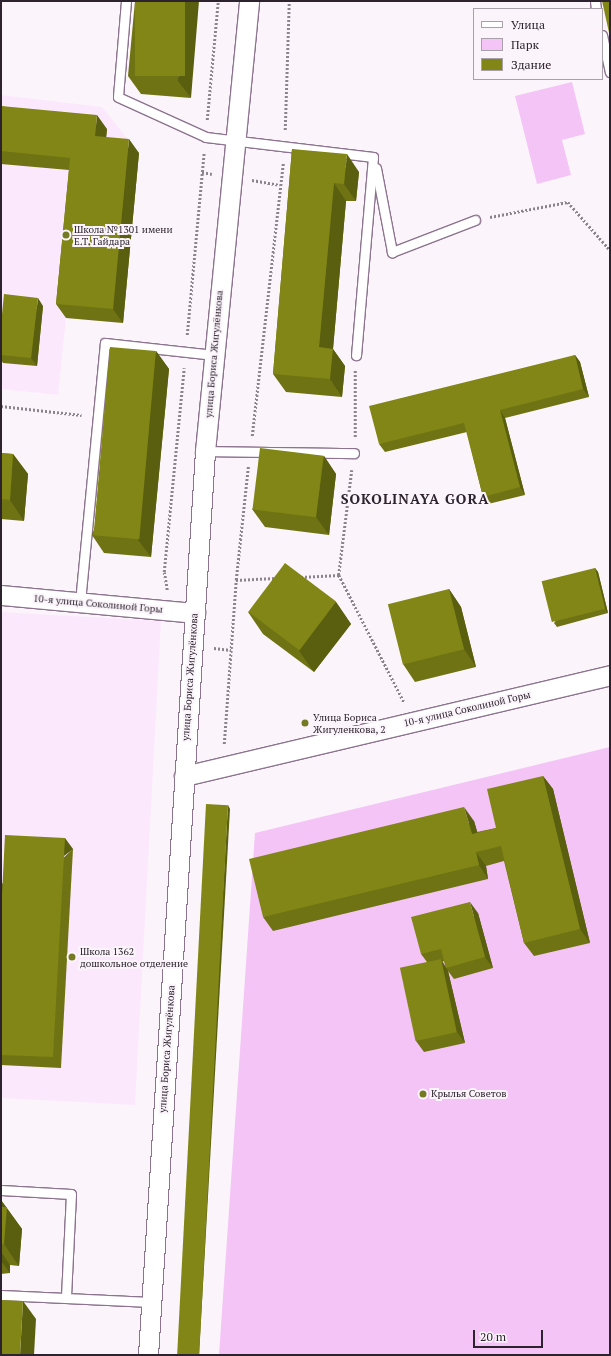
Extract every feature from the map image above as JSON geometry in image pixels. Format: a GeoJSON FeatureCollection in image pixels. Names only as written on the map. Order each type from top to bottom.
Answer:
{"type":"FeatureCollection","features":[{"type":"Feature","properties":{"kind":"street","name":"улица Бориса Жигулёнкова"},"geometry":{"type":"LineString","coordinates":[[148,1355],[205,451],[234,140],[249,1]]}},
{"type":"Feature","properties":{"kind":"street","name":"10-я улица Соколиной Горы"},"geometry":{"type":"LineString","coordinates":[[1,595],[195,612]]}},
{"type":"Feature","properties":{"kind":"street","name":"10-я улица Соколиной Горы"},"geometry":{"type":"LineString","coordinates":[[184,776],[610,675]]}},
{"type":"Feature","properties":{"kind":"lane"},"geometry":{"type":"LineString","coordinates":[[126,1],[118,97],[206,137],[373,157]]}},
{"type":"Feature","properties":{"kind":"lane"},"geometry":{"type":"LineString","coordinates":[[603,40],[610,72]]}},
{"type":"Feature","properties":{"kind":"lane"},"geometry":{"type":"LineString","coordinates":[[373,157],[392,252],[475,220]]}},
{"type":"Feature","properties":{"kind":"lane"},"geometry":{"type":"LineString","coordinates":[[356,355],[373,157]]}},
{"type":"Feature","properties":{"kind":"lane"},"geometry":{"type":"LineString","coordinates":[[80,602],[105,343],[214,355]]}},
{"type":"Feature","properties":{"kind":"lane"},"geometry":{"type":"LineString","coordinates":[[205,451],[354,453]]}},
{"type":"Feature","properties":{"kind":"lane"},"geometry":{"type":"LineString","coordinates":[[1,1190],[71,1194],[66,1298]]}},
{"type":"Feature","properties":{"kind":"lane"},"geometry":{"type":"LineString","coordinates":[[1,1295],[151,1302]]}},
{"type":"Feature","properties":{"kind":"path"},"geometry":{"type":"LineString","coordinates":[[222,768],[236,580],[285,146],[290,1]]}},
{"type":"Feature","properties":{"kind":"path"},"geometry":{"type":"LineString","coordinates":[[475,220],[568,202],[610,250]]}},
{"type":"Feature","properties":{"kind":"path"},"geometry":{"type":"LineString","coordinates":[[356,355],[354,453],[339,575],[414,722]]}},
{"type":"Feature","properties":{"kind":"path"},"geometry":{"type":"LineString","coordinates":[[1,406],[98,417]]}},
{"type":"Feature","properties":{"kind":"path"},"geometry":{"type":"LineString","coordinates":[[291,577],[339,575]]}},
{"type":"Feature","properties":{"kind":"path"},"geometry":{"type":"LineString","coordinates":[[236,580],[284,578]]}},
{"type":"Feature","properties":{"kind":"shaded area","name":"Школа №1301 имени Е.Т. Гайдара"},"geometry":{"type":"Polygon","coordinates":[[[1,95],[102,107],[139,153],[123,323],[66,318],[58,395],[1,389],[1,95]]]}},
{"type":"Feature","properties":{"kind":"shaded area","name":"Школа 1362 дошкольное отделение"},"geometry":{"type":"Polygon","coordinates":[[[1,612],[161,621],[135,1105],[1,1098],[1,612]]]}},
{"type":"Feature","properties":{"kind":"green space"},"geometry":{"type":"Polygon","coordinates":[[[572,82],[585,134],[562,140],[571,175],[537,184],[515,96],[572,82]]]}},
{"type":"Feature","properties":{"kind":"green space","name":"Крылья Советов"},"geometry":{"type":"Polygon","coordinates":[[[610,747],[610,1355],[219,1355],[255,833],[610,747]]]}},
{"type":"Feature","properties":{"kind":"building"},"geometry":{"type":"Polygon","coordinates":[[[135,1],[185,1],[185,76],[135,76],[135,1]]]}},
{"type":"Feature","properties":{"kind":"building"},"geometry":{"type":"Polygon","coordinates":[[[602,1],[610,1],[610,37],[602,1]]]}},
{"type":"Feature","properties":{"kind":"building"},"geometry":{"type":"Polygon","coordinates":[[[1,106],[97,115],[95,136],[129,139],[113,309],[56,304],[70,158],[1,151],[1,106]]]}},
{"type":"Feature","properties":{"kind":"building"},"geometry":{"type":"Polygon","coordinates":[[[292,149],[347,154],[344,184],[334,183],[319,347],[333,349],[330,379],[273,374],[292,149]]]}},
{"type":"Feature","properties":{"kind":"building"},"geometry":{"type":"Polygon","coordinates":[[[4,294],[38,298],[31,358],[1,355],[1,324],[4,294]]]}},
{"type":"Feature","properties":{"kind":"building"},"geometry":{"type":"Polygon","coordinates":[[[110,347],[156,351],[139,539],[94,535],[110,347]]]}},
{"type":"Feature","properties":{"kind":"building"},"geometry":{"type":"Polygon","coordinates":[[[575,355],[583,389],[500,410],[520,487],[483,497],[464,423],[379,444],[369,406],[575,355]]]}},
{"type":"Feature","properties":{"kind":"building"},"geometry":{"type":"Polygon","coordinates":[[[260,448],[324,456],[316,517],[252,510],[260,448]]]}},
{"type":"Feature","properties":{"kind":"building"},"geometry":{"type":"Polygon","coordinates":[[[1,453],[13,454],[10,500],[1,499],[1,453]]]}},
{"type":"Feature","properties":{"kind":"building"},"geometry":{"type":"Polygon","coordinates":[[[285,563],[336,602],[299,650],[248,612],[285,563]]]}},
{"type":"Feature","properties":{"kind":"building"},"geometry":{"type":"Polygon","coordinates":[[[595,568],[605,609],[552,622],[542,581],[595,568]]]}},
{"type":"Feature","properties":{"kind":"building"},"geometry":{"type":"Polygon","coordinates":[[[449,589],[464,649],[403,664],[388,604],[449,589]]]}},
{"type":"Feature","properties":{"kind":"building"},"geometry":{"type":"Polygon","coordinates":[[[543,776],[580,929],[524,943],[501,846],[476,852],[479,865],[263,917],[249,859],[464,807],[472,834],[496,828],[487,789],[543,776]]]}},
{"type":"Feature","properties":{"kind":"building"},"geometry":{"type":"Polygon","coordinates":[[[206,804],[228,805],[199,1355],[177,1355],[206,804]]]}},
{"type":"Feature","properties":{"kind":"building"},"geometry":{"type":"Polygon","coordinates":[[[5,835],[65,838],[53,1057],[1,1055],[1,915],[5,835]]]}},
{"type":"Feature","properties":{"kind":"building"},"geometry":{"type":"Polygon","coordinates":[[[470,902],[485,957],[446,968],[441,949],[421,954],[411,917],[470,902]]]}},
{"type":"Feature","properties":{"kind":"building"},"geometry":{"type":"Polygon","coordinates":[[[441,959],[457,1032],[416,1041],[400,968],[441,959]]]}},
{"type":"Feature","properties":{"kind":"building"},"geometry":{"type":"Polygon","coordinates":[[[1,1207],[7,1207],[4,1244],[1,1244],[1,1207]]]}},
{"type":"Feature","properties":{"kind":"building"},"geometry":{"type":"Polygon","coordinates":[[[1,1300],[23,1301],[20,1355],[1,1355],[1,1300]]]}},
{"type":"Feature","properties":{"kind":"place","name":"Школа №1301 имени Е.Т. Гайдара"},"geometry":{"type":"Point","coordinates":[66,235]}},
{"type":"Feature","properties":{"kind":"place","name":"Улица Бориса Жигуленкова, 2"},"geometry":{"type":"Point","coordinates":[305,723]}},
{"type":"Feature","properties":{"kind":"place","name":"Школа 1362 дошкольное отделение"},"geometry":{"type":"Point","coordinates":[72,957]}},
{"type":"Feature","properties":{"kind":"place","name":"Крылья Советов"},"geometry":{"type":"Point","coordinates":[423,1094]}},
{"type":"Feature","properties":{"kind":"district","name":"SOKOLINAYA GORA"},"geometry":{"type":"Point","coordinates":[415,499]}}]}
